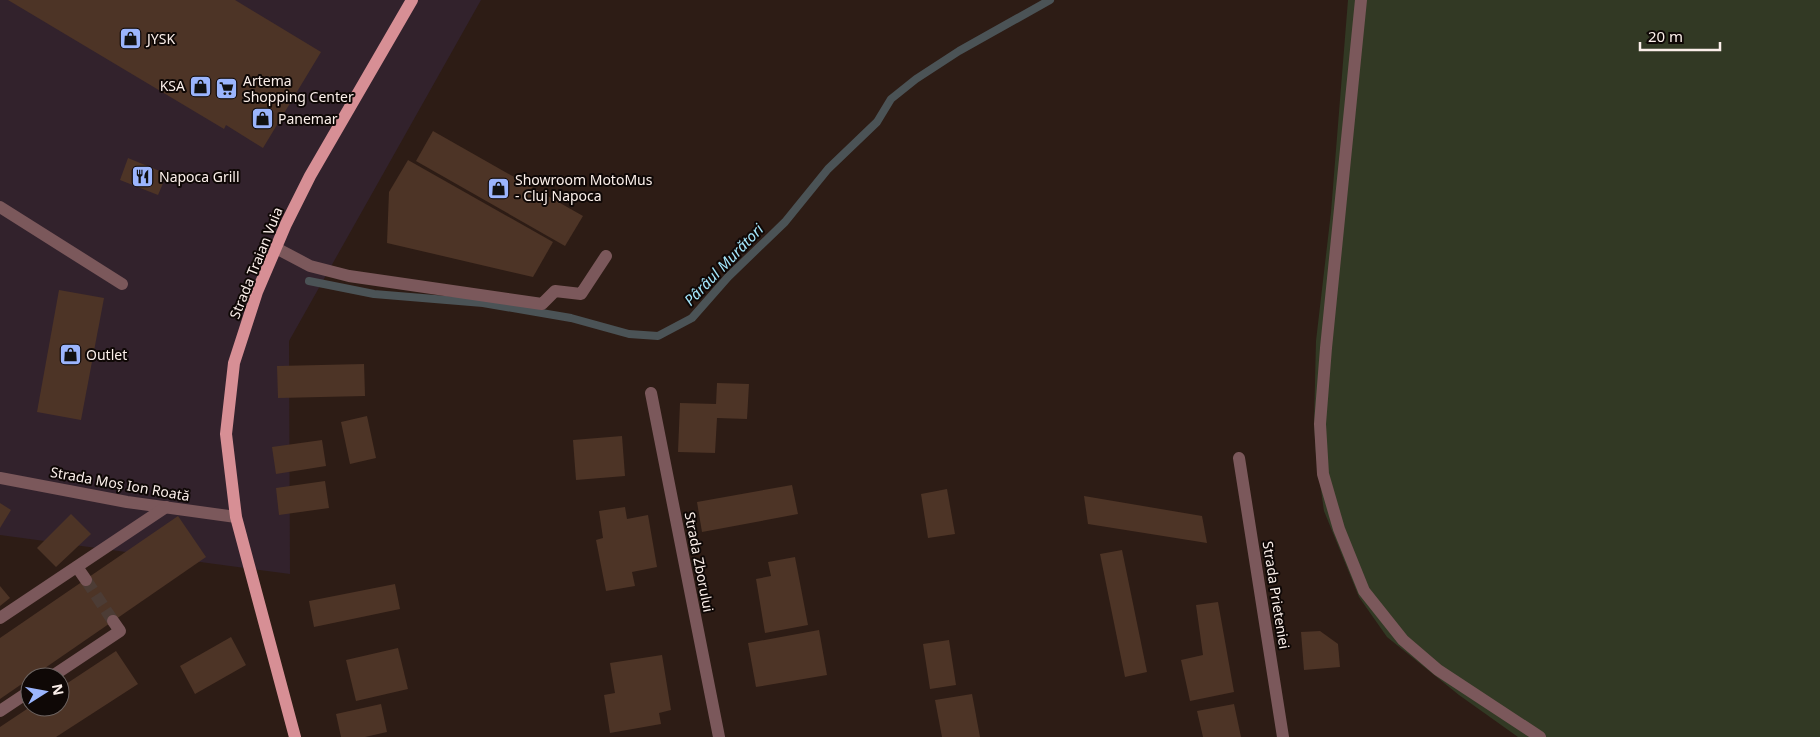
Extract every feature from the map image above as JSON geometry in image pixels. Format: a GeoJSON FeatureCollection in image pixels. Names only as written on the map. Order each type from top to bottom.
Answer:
{"type":"FeatureCollection","features":[{"type":"Feature","properties":{"kind":"main road","name":"Strada Traian Vuia"},"geometry":{"type":"LineString","coordinates":[[295,737],[236,517],[226,434],[234,364],[257,292],[310,176],[412,0]]}},
{"type":"Feature","properties":{"kind":"street"},"geometry":{"type":"LineString","coordinates":[[1361,0],[1326,348],[1320,424],[1322,474],[1339,529],[1364,591],[1403,640],[1438,670],[1540,737]]}},
{"type":"Feature","properties":{"kind":"street"},"geometry":{"type":"LineString","coordinates":[[0,207],[122,284]]}},
{"type":"Feature","properties":{"kind":"street"},"geometry":{"type":"LineString","coordinates":[[276,248],[310,266],[349,276],[542,304],[555,291],[581,294],[606,256]]}},
{"type":"Feature","properties":{"kind":"street","name":"Strada Zborului"},"geometry":{"type":"LineString","coordinates":[[650,393],[719,737]]}},
{"type":"Feature","properties":{"kind":"street","name":"Strada Prieteniei"},"geometry":{"type":"LineString","coordinates":[[1239,458],[1283,737]]}},
{"type":"Feature","properties":{"kind":"street","name":"Strada Moș Ion Roată"},"geometry":{"type":"LineString","coordinates":[[0,478],[166,508],[236,517]]}},
{"type":"Feature","properties":{"kind":"street"},"geometry":{"type":"LineString","coordinates":[[0,618],[166,508]]}},
{"type":"Feature","properties":{"kind":"street"},"geometry":{"type":"LineString","coordinates":[[77,567],[86,580]]}},
{"type":"Feature","properties":{"kind":"street"},"geometry":{"type":"LineString","coordinates":[[66,667],[120,631],[113,621]]}},
{"type":"Feature","properties":{"kind":"street"},"geometry":{"type":"LineString","coordinates":[[0,711],[20,698]]}},
{"type":"Feature","properties":{"kind":"shaded area"},"geometry":{"type":"Polygon","coordinates":[[[0,0],[481,0],[289,341],[290,574],[0,535],[0,0]]]}},
{"type":"Feature","properties":{"kind":"green space"},"geometry":{"type":"Polygon","coordinates":[[[1348,0],[1820,0],[1820,737],[1518,737],[1459,695],[1387,637],[1359,597],[1324,511],[1316,455],[1314,423],[1316,341],[1331,212],[1348,0]]]}},
{"type":"Feature","properties":{"kind":"building","name":"Artema Shopping Center"},"geometry":{"type":"Polygon","coordinates":[[[8,0],[235,0],[321,52],[263,148],[226,125],[224,129],[8,0]]]}},
{"type":"Feature","properties":{"kind":"building","name":"Showroom MotoMus - Cluj Napoca"},"geometry":{"type":"Polygon","coordinates":[[[433,131],[583,216],[565,246],[416,161],[433,131]]]}},
{"type":"Feature","properties":{"kind":"building","name":"Napoca Grill"},"geometry":{"type":"Polygon","coordinates":[[[128,158],[167,174],[158,195],[120,180],[128,158]]]}},
{"type":"Feature","properties":{"kind":"building"},"geometry":{"type":"Polygon","coordinates":[[[408,160],[553,242],[533,277],[387,243],[389,192],[408,160]]]}},
{"type":"Feature","properties":{"kind":"building","name":"Outlet"},"geometry":{"type":"Polygon","coordinates":[[[59,290],[104,298],[81,420],[37,412],[59,290]]]}},
{"type":"Feature","properties":{"kind":"building"},"geometry":{"type":"Polygon","coordinates":[[[364,364],[365,396],[278,398],[277,366],[364,364]]]}},
{"type":"Feature","properties":{"kind":"building"},"geometry":{"type":"Polygon","coordinates":[[[717,383],[749,384],[747,419],[717,418],[715,453],[678,452],[680,403],[716,404],[717,383]]]}},
{"type":"Feature","properties":{"kind":"building"},"geometry":{"type":"Polygon","coordinates":[[[367,416],[376,458],[350,464],[341,422],[367,416]]]}},
{"type":"Feature","properties":{"kind":"building"},"geometry":{"type":"Polygon","coordinates":[[[622,436],[625,476],[576,480],[573,440],[622,436]]]}},
{"type":"Feature","properties":{"kind":"building"},"geometry":{"type":"Polygon","coordinates":[[[322,440],[326,466],[276,474],[272,447],[322,440]]]}},
{"type":"Feature","properties":{"kind":"building"},"geometry":{"type":"Polygon","coordinates":[[[325,481],[329,508],[279,515],[276,488],[325,481]]]}},
{"type":"Feature","properties":{"kind":"building"},"geometry":{"type":"Polygon","coordinates":[[[792,485],[798,514],[702,532],[697,502],[792,485]]]}},
{"type":"Feature","properties":{"kind":"building"},"geometry":{"type":"Polygon","coordinates":[[[947,489],[955,534],[928,538],[921,494],[947,489]]]}},
{"type":"Feature","properties":{"kind":"building"},"geometry":{"type":"Polygon","coordinates":[[[1084,496],[1202,516],[1207,543],[1088,524],[1084,496]]]}},
{"type":"Feature","properties":{"kind":"building"},"geometry":{"type":"Polygon","coordinates":[[[0,503],[11,510],[0,528],[0,503]]]}},
{"type":"Feature","properties":{"kind":"building"},"geometry":{"type":"Polygon","coordinates":[[[625,507],[627,519],[648,515],[657,567],[632,572],[635,586],[606,591],[596,540],[603,538],[599,511],[625,507]]]}},
{"type":"Feature","properties":{"kind":"building"},"geometry":{"type":"Polygon","coordinates":[[[71,514],[91,534],[56,567],[37,548],[71,514]]]}},
{"type":"Feature","properties":{"kind":"building"},"geometry":{"type":"Polygon","coordinates":[[[178,516],[206,557],[46,667],[20,667],[20,685],[0,699],[0,638],[178,516]]]}},
{"type":"Feature","properties":{"kind":"building"},"geometry":{"type":"Polygon","coordinates":[[[1122,550],[1147,672],[1125,677],[1100,554],[1122,550]]]}},
{"type":"Feature","properties":{"kind":"building"},"geometry":{"type":"Polygon","coordinates":[[[795,557],[808,625],[765,633],[756,579],[771,576],[768,562],[795,557]]]}},
{"type":"Feature","properties":{"kind":"building"},"geometry":{"type":"Polygon","coordinates":[[[395,584],[400,609],[314,627],[309,601],[395,584]]]}},
{"type":"Feature","properties":{"kind":"building"},"geometry":{"type":"Polygon","coordinates":[[[0,586],[10,598],[0,606],[0,586]]]}},
{"type":"Feature","properties":{"kind":"building"},"geometry":{"type":"Polygon","coordinates":[[[1218,602],[1234,692],[1190,701],[1181,660],[1203,655],[1196,605],[1218,602]]]}},
{"type":"Feature","properties":{"kind":"building"},"geometry":{"type":"Polygon","coordinates":[[[819,630],[827,675],[756,687],[748,643],[819,630]]]}},
{"type":"Feature","properties":{"kind":"building"},"geometry":{"type":"Polygon","coordinates":[[[1320,631],[1338,644],[1340,667],[1304,670],[1301,632],[1320,631]]]}},
{"type":"Feature","properties":{"kind":"building"},"geometry":{"type":"Polygon","coordinates":[[[231,637],[246,665],[195,694],[180,666],[231,637]]]}},
{"type":"Feature","properties":{"kind":"building"},"geometry":{"type":"Polygon","coordinates":[[[949,640],[956,685],[930,689],[923,644],[949,640]]]}},
{"type":"Feature","properties":{"kind":"building"},"geometry":{"type":"Polygon","coordinates":[[[398,648],[408,689],[356,701],[346,660],[398,648]]]}},
{"type":"Feature","properties":{"kind":"building"},"geometry":{"type":"Polygon","coordinates":[[[116,651],[138,684],[56,737],[0,737],[0,727],[20,714],[20,717],[70,717],[70,681],[116,651]]]}},
{"type":"Feature","properties":{"kind":"building"},"geometry":{"type":"Polygon","coordinates":[[[662,655],[671,710],[659,713],[661,724],[610,733],[604,695],[615,693],[610,663],[662,655]]]}},
{"type":"Feature","properties":{"kind":"building"},"geometry":{"type":"Polygon","coordinates":[[[972,694],[980,737],[942,737],[935,700],[972,694]]]}},
{"type":"Feature","properties":{"kind":"building"},"geometry":{"type":"Polygon","coordinates":[[[381,704],[387,732],[365,737],[341,737],[336,714],[381,704]]]}},
{"type":"Feature","properties":{"kind":"building"},"geometry":{"type":"Polygon","coordinates":[[[1234,704],[1241,737],[1203,737],[1197,711],[1234,704]]]}},
{"type":"Feature","properties":{"kind":"waterway","name":"Pârâul Murători"},"geometry":{"type":"LineString","coordinates":[[309,281],[374,294],[483,303],[571,318],[629,334],[658,336],[692,318],[728,277],[785,222],[828,169],[877,122],[891,99],[916,79],[959,51],[1050,0]]}},
{"type":"Feature","properties":{"kind":"tunnel"},"geometry":{"type":"LineString","coordinates":[[86,580],[113,621]]}},
{"type":"Feature","properties":{"kind":"place","name":"JYSK"},"geometry":{"type":"Point","coordinates":[131,39]}},
{"type":"Feature","properties":{"kind":"place","name":"KSA"},"geometry":{"type":"Point","coordinates":[201,86]}},
{"type":"Feature","properties":{"kind":"place","name":"Artema Shopping Center"},"geometry":{"type":"Point","coordinates":[227,89]}},
{"type":"Feature","properties":{"kind":"place","name":"Panemar"},"geometry":{"type":"Point","coordinates":[262,119]}},
{"type":"Feature","properties":{"kind":"place","name":"Napoca Grill"},"geometry":{"type":"Point","coordinates":[143,177]}},
{"type":"Feature","properties":{"kind":"place","name":"Showroom MotoMus - Cluj Napoca"},"geometry":{"type":"Point","coordinates":[499,188]}},
{"type":"Feature","properties":{"kind":"place","name":"Outlet"},"geometry":{"type":"Point","coordinates":[70,355]}}]}
